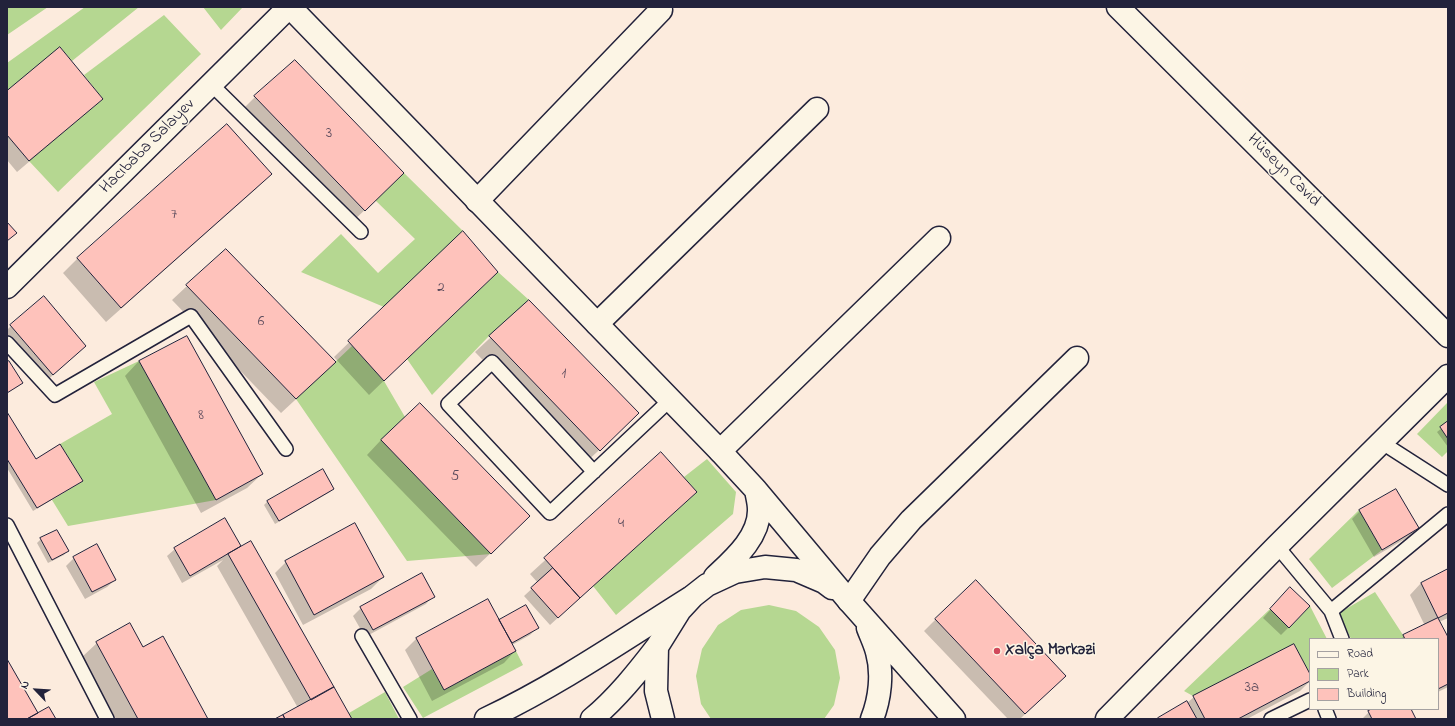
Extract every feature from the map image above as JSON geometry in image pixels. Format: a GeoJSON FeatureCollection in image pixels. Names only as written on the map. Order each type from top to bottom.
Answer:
{"type":"FeatureCollection","features":[{"type":"Feature","properties":{"kind":"street","name":"Hacıbaba Salayev"},"geometry":{"type":"LineString","coordinates":[[7,287],[290,7]]}},
{"type":"Feature","properties":{"kind":"street"},"geometry":{"type":"LineString","coordinates":[[290,7],[720,450],[756,490],[849,601],[954,719]]}},
{"type":"Feature","properties":{"kind":"street","name":"Hüseyn Cavid"},"geometry":{"type":"LineString","coordinates":[[1118,7],[1448,336]]}},
{"type":"Feature","properties":{"kind":"street"},"geometry":{"type":"LineString","coordinates":[[477,201],[661,10]]}},
{"type":"Feature","properties":{"kind":"street"},"geometry":{"type":"LineString","coordinates":[[597,324],[817,109]]}},
{"type":"Feature","properties":{"kind":"street"},"geometry":{"type":"LineString","coordinates":[[720,450],[939,238]]}},
{"type":"Feature","properties":{"kind":"street"},"geometry":{"type":"LineString","coordinates":[[849,601],[880,556],[911,520],[1077,358]]}},
{"type":"Feature","properties":{"kind":"street"},"geometry":{"type":"LineString","coordinates":[[1107,719],[1277,546],[1448,376]]}},
{"type":"Feature","properties":{"kind":"street"},"geometry":{"type":"LineString","coordinates":[[592,719],[625,688],[657,647],[680,610],[732,561],[748,541],[758,519],[759,509],[756,490]]}},
{"type":"Feature","properties":{"kind":"street"},"geometry":{"type":"LineString","coordinates":[[486,719],[507,709],[568,674],[700,590],[735,572],[765,567],[796,570],[824,582],[849,601],[867,626],[877,652],[880,681],[876,710],[872,719]]}},
{"type":"Feature","properties":{"kind":"street"},"geometry":{"type":"LineString","coordinates":[[657,647],[656,691],[663,719]]}},
{"type":"Feature","properties":{"kind":"lane"},"geometry":{"type":"LineString","coordinates":[[211,84],[361,232]]}},
{"type":"Feature","properties":{"kind":"lane"},"geometry":{"type":"LineString","coordinates":[[7,343],[55,395],[191,316],[286,449]]}},
{"type":"Feature","properties":{"kind":"lane"},"geometry":{"type":"LineString","coordinates":[[594,472],[492,362],[448,404],[550,513],[594,472],[670,400]]}},
{"type":"Feature","properties":{"kind":"lane"},"geometry":{"type":"LineString","coordinates":[[1381,442],[1448,485]]}},
{"type":"Feature","properties":{"kind":"lane"},"geometry":{"type":"LineString","coordinates":[[1330,611],[1448,514]]}},
{"type":"Feature","properties":{"kind":"lane"},"geometry":{"type":"LineString","coordinates":[[7,525],[107,719]]}},
{"type":"Feature","properties":{"kind":"lane"},"geometry":{"type":"LineString","coordinates":[[1277,546],[1330,611],[1342,638]]}},
{"type":"Feature","properties":{"kind":"lane"},"geometry":{"type":"LineString","coordinates":[[362,636],[410,719]]}},
{"type":"Feature","properties":{"kind":"lane"},"geometry":{"type":"LineString","coordinates":[[1270,719],[1309,700]]}},
{"type":"Feature","properties":{"kind":"lane"},"geometry":{"type":"LineString","coordinates":[[1326,710],[1330,719]]}},
{"type":"Feature","properties":{"kind":"green space"},"geometry":{"type":"Polygon","coordinates":[[[7,7],[48,7],[7,35],[7,7]]]}},
{"type":"Feature","properties":{"kind":"green space"},"geometry":{"type":"Polygon","coordinates":[[[85,7],[139,7],[72,61],[60,47],[7,91],[7,63],[85,7]]]}},
{"type":"Feature","properties":{"kind":"green space"},"geometry":{"type":"Polygon","coordinates":[[[203,7],[243,7],[221,30],[203,7]]]}},
{"type":"Feature","properties":{"kind":"green space"},"geometry":{"type":"Polygon","coordinates":[[[164,15],[201,54],[58,192],[29,161],[103,99],[84,75],[164,15]]]}},
{"type":"Feature","properties":{"kind":"green space"},"geometry":{"type":"Polygon","coordinates":[[[404,173],[463,231],[384,307],[301,272],[341,234],[378,273],[415,239],[375,200],[404,173]]]}},
{"type":"Feature","properties":{"kind":"green space"},"geometry":{"type":"Polygon","coordinates":[[[498,272],[529,300],[489,336],[432,395],[407,359],[498,272]]]}},
{"type":"Feature","properties":{"kind":"green space"},"geometry":{"type":"Polygon","coordinates":[[[352,346],[384,381],[405,417],[381,440],[491,554],[407,561],[296,399],[352,346]]]}},
{"type":"Feature","properties":{"kind":"green space"},"geometry":{"type":"Polygon","coordinates":[[[139,361],[216,500],[68,526],[52,500],[83,481],[60,444],[112,414],[94,382],[139,361]]]}},
{"type":"Feature","properties":{"kind":"green space"},"geometry":{"type":"Polygon","coordinates":[[[1448,402],[1448,421],[1440,427],[1448,439],[1448,451],[1442,457],[1417,434],[1448,402]]]}},
{"type":"Feature","properties":{"kind":"green space"},"geometry":{"type":"Polygon","coordinates":[[[707,459],[736,492],[733,514],[616,615],[593,586],[697,492],[684,477],[707,459]]]}},
{"type":"Feature","properties":{"kind":"green space"},"geometry":{"type":"Polygon","coordinates":[[[1359,510],[1382,550],[1332,588],[1309,559],[1359,510]]]}},
{"type":"Feature","properties":{"kind":"green space"},"geometry":{"type":"Polygon","coordinates":[[[1375,592],[1404,638],[1351,638],[1339,613],[1375,592]]]}},
{"type":"Feature","properties":{"kind":"green space"},"geometry":{"type":"Polygon","coordinates":[[[769,605],[796,611],[819,627],[835,650],[840,678],[834,705],[824,719],[711,719],[701,704],[696,676],[702,649],[718,625],[741,610],[769,605]]]}},
{"type":"Feature","properties":{"kind":"green space"},"geometry":{"type":"Polygon","coordinates":[[[1310,606],[1326,638],[1309,638],[1309,672],[1294,644],[1193,696],[1184,691],[1270,609],[1289,628],[1310,606]]]}},
{"type":"Feature","properties":{"kind":"green space"},"geometry":{"type":"Polygon","coordinates":[[[516,651],[523,665],[423,718],[403,687],[432,669],[444,690],[516,651]]]}},
{"type":"Feature","properties":{"kind":"green space"},"geometry":{"type":"Polygon","coordinates":[[[385,692],[399,719],[352,719],[349,713],[385,692]]]}},
{"type":"Feature","properties":{"kind":"building"},"geometry":{"type":"Polygon","coordinates":[[[60,47],[103,99],[29,161],[7,135],[7,91],[60,47]]]}},
{"type":"Feature","properties":{"kind":"building"},"geometry":{"type":"Polygon","coordinates":[[[295,60],[404,173],[365,211],[254,96],[295,60]]]}},
{"type":"Feature","properties":{"kind":"building"},"geometry":{"type":"Polygon","coordinates":[[[227,124],[272,174],[121,308],[77,258],[227,124]]]}},
{"type":"Feature","properties":{"kind":"building"},"geometry":{"type":"Polygon","coordinates":[[[7,222],[17,233],[7,241],[7,222]]]}},
{"type":"Feature","properties":{"kind":"building"},"geometry":{"type":"Polygon","coordinates":[[[463,231],[498,272],[384,381],[348,341],[463,231]]]}},
{"type":"Feature","properties":{"kind":"building"},"geometry":{"type":"Polygon","coordinates":[[[226,249],[336,362],[296,399],[186,285],[226,249]]]}},
{"type":"Feature","properties":{"kind":"building"},"geometry":{"type":"Polygon","coordinates":[[[44,296],[86,346],[53,375],[10,325],[44,296]]]}},
{"type":"Feature","properties":{"kind":"building"},"geometry":{"type":"Polygon","coordinates":[[[529,300],[639,413],[600,451],[489,336],[529,300]]]}},
{"type":"Feature","properties":{"kind":"building"},"geometry":{"type":"Polygon","coordinates":[[[187,336],[263,474],[216,500],[139,361],[187,336]]]}},
{"type":"Feature","properties":{"kind":"building"},"geometry":{"type":"Polygon","coordinates":[[[9,361],[23,383],[7,393],[7,362],[9,361]]]}},
{"type":"Feature","properties":{"kind":"building"},"geometry":{"type":"Polygon","coordinates":[[[420,403],[530,516],[491,554],[381,440],[420,403]]]}},
{"type":"Feature","properties":{"kind":"building"},"geometry":{"type":"Polygon","coordinates":[[[7,412],[36,459],[60,444],[83,481],[37,508],[7,459],[7,412]]]}},
{"type":"Feature","properties":{"kind":"building"},"geometry":{"type":"Polygon","coordinates":[[[1448,421],[1448,439],[1440,427],[1448,421]]]}},
{"type":"Feature","properties":{"kind":"building"},"geometry":{"type":"Polygon","coordinates":[[[661,452],[697,492],[580,598],[544,558],[661,452]]]}},
{"type":"Feature","properties":{"kind":"building"},"geometry":{"type":"Polygon","coordinates":[[[323,469],[334,489],[279,521],[267,501],[323,469]]]}},
{"type":"Feature","properties":{"kind":"building"},"geometry":{"type":"Polygon","coordinates":[[[1396,489],[1419,528],[1382,550],[1359,510],[1396,489]]]}},
{"type":"Feature","properties":{"kind":"building"},"geometry":{"type":"Polygon","coordinates":[[[225,518],[241,546],[190,576],[174,548],[225,518]]]}},
{"type":"Feature","properties":{"kind":"building"},"geometry":{"type":"Polygon","coordinates":[[[355,523],[384,577],[314,615],[285,561],[355,523]]]}},
{"type":"Feature","properties":{"kind":"building"},"geometry":{"type":"Polygon","coordinates":[[[57,530],[69,551],[52,560],[40,538],[57,530]]]}},
{"type":"Feature","properties":{"kind":"building"},"geometry":{"type":"Polygon","coordinates":[[[251,541],[334,687],[311,700],[228,554],[251,541]]]}},
{"type":"Feature","properties":{"kind":"building"},"geometry":{"type":"Polygon","coordinates":[[[97,544],[116,580],[92,592],[73,557],[97,544]]]}},
{"type":"Feature","properties":{"kind":"building"},"geometry":{"type":"Polygon","coordinates":[[[553,568],[580,598],[558,618],[531,588],[553,568]]]}},
{"type":"Feature","properties":{"kind":"building"},"geometry":{"type":"Polygon","coordinates":[[[1448,569],[1448,613],[1438,618],[1421,583],[1448,569]]]}},
{"type":"Feature","properties":{"kind":"building"},"geometry":{"type":"Polygon","coordinates":[[[422,573],[435,597],[373,630],[360,607],[422,573]]]}},
{"type":"Feature","properties":{"kind":"building"},"geometry":{"type":"Polygon","coordinates":[[[976,580],[1066,676],[1025,714],[935,619],[976,580]]]}},
{"type":"Feature","properties":{"kind":"building"},"geometry":{"type":"Polygon","coordinates":[[[1290,587],[1310,606],[1289,628],[1270,609],[1290,587]]]}},
{"type":"Feature","properties":{"kind":"building"},"geometry":{"type":"Polygon","coordinates":[[[488,599],[516,651],[444,690],[416,638],[488,599]]]}},
{"type":"Feature","properties":{"kind":"building"},"geometry":{"type":"Polygon","coordinates":[[[526,605],[539,628],[512,643],[499,620],[526,605]]]}},
{"type":"Feature","properties":{"kind":"building"},"geometry":{"type":"Polygon","coordinates":[[[1438,618],[1448,637],[1448,684],[1439,688],[1439,638],[1404,638],[1403,635],[1438,618]]]}},
{"type":"Feature","properties":{"kind":"building"},"geometry":{"type":"Polygon","coordinates":[[[130,623],[143,647],[163,636],[208,719],[138,719],[96,642],[130,623]]]}},
{"type":"Feature","properties":{"kind":"building"},"geometry":{"type":"Polygon","coordinates":[[[1294,644],[1309,672],[1309,682],[1238,719],[1205,719],[1193,696],[1294,644]]]}},
{"type":"Feature","properties":{"kind":"building"},"geometry":{"type":"Polygon","coordinates":[[[7,659],[38,713],[27,719],[7,719],[7,659]]]}},
{"type":"Feature","properties":{"kind":"building"},"geometry":{"type":"Polygon","coordinates":[[[334,687],[352,719],[285,719],[283,715],[334,687]]]}},
{"type":"Feature","properties":{"kind":"building"},"geometry":{"type":"Polygon","coordinates":[[[1187,701],[1197,719],[1158,718],[1187,701]]]}},
{"type":"Feature","properties":{"kind":"building"},"geometry":{"type":"Polygon","coordinates":[[[49,707],[56,719],[27,719],[49,707]]]}},
{"type":"Feature","properties":{"kind":"building"},"geometry":{"type":"Polygon","coordinates":[[[1412,710],[1416,719],[1372,719],[1368,711],[1412,710]]]}},
{"type":"Feature","properties":{"kind":"building"},"geometry":{"type":"Polygon","coordinates":[[[283,715],[285,719],[275,719],[283,715]]]}},
{"type":"Feature","properties":{"kind":"place","name":"Xalça Mərkəzi"},"geometry":{"type":"Point","coordinates":[997,651]}}]}
